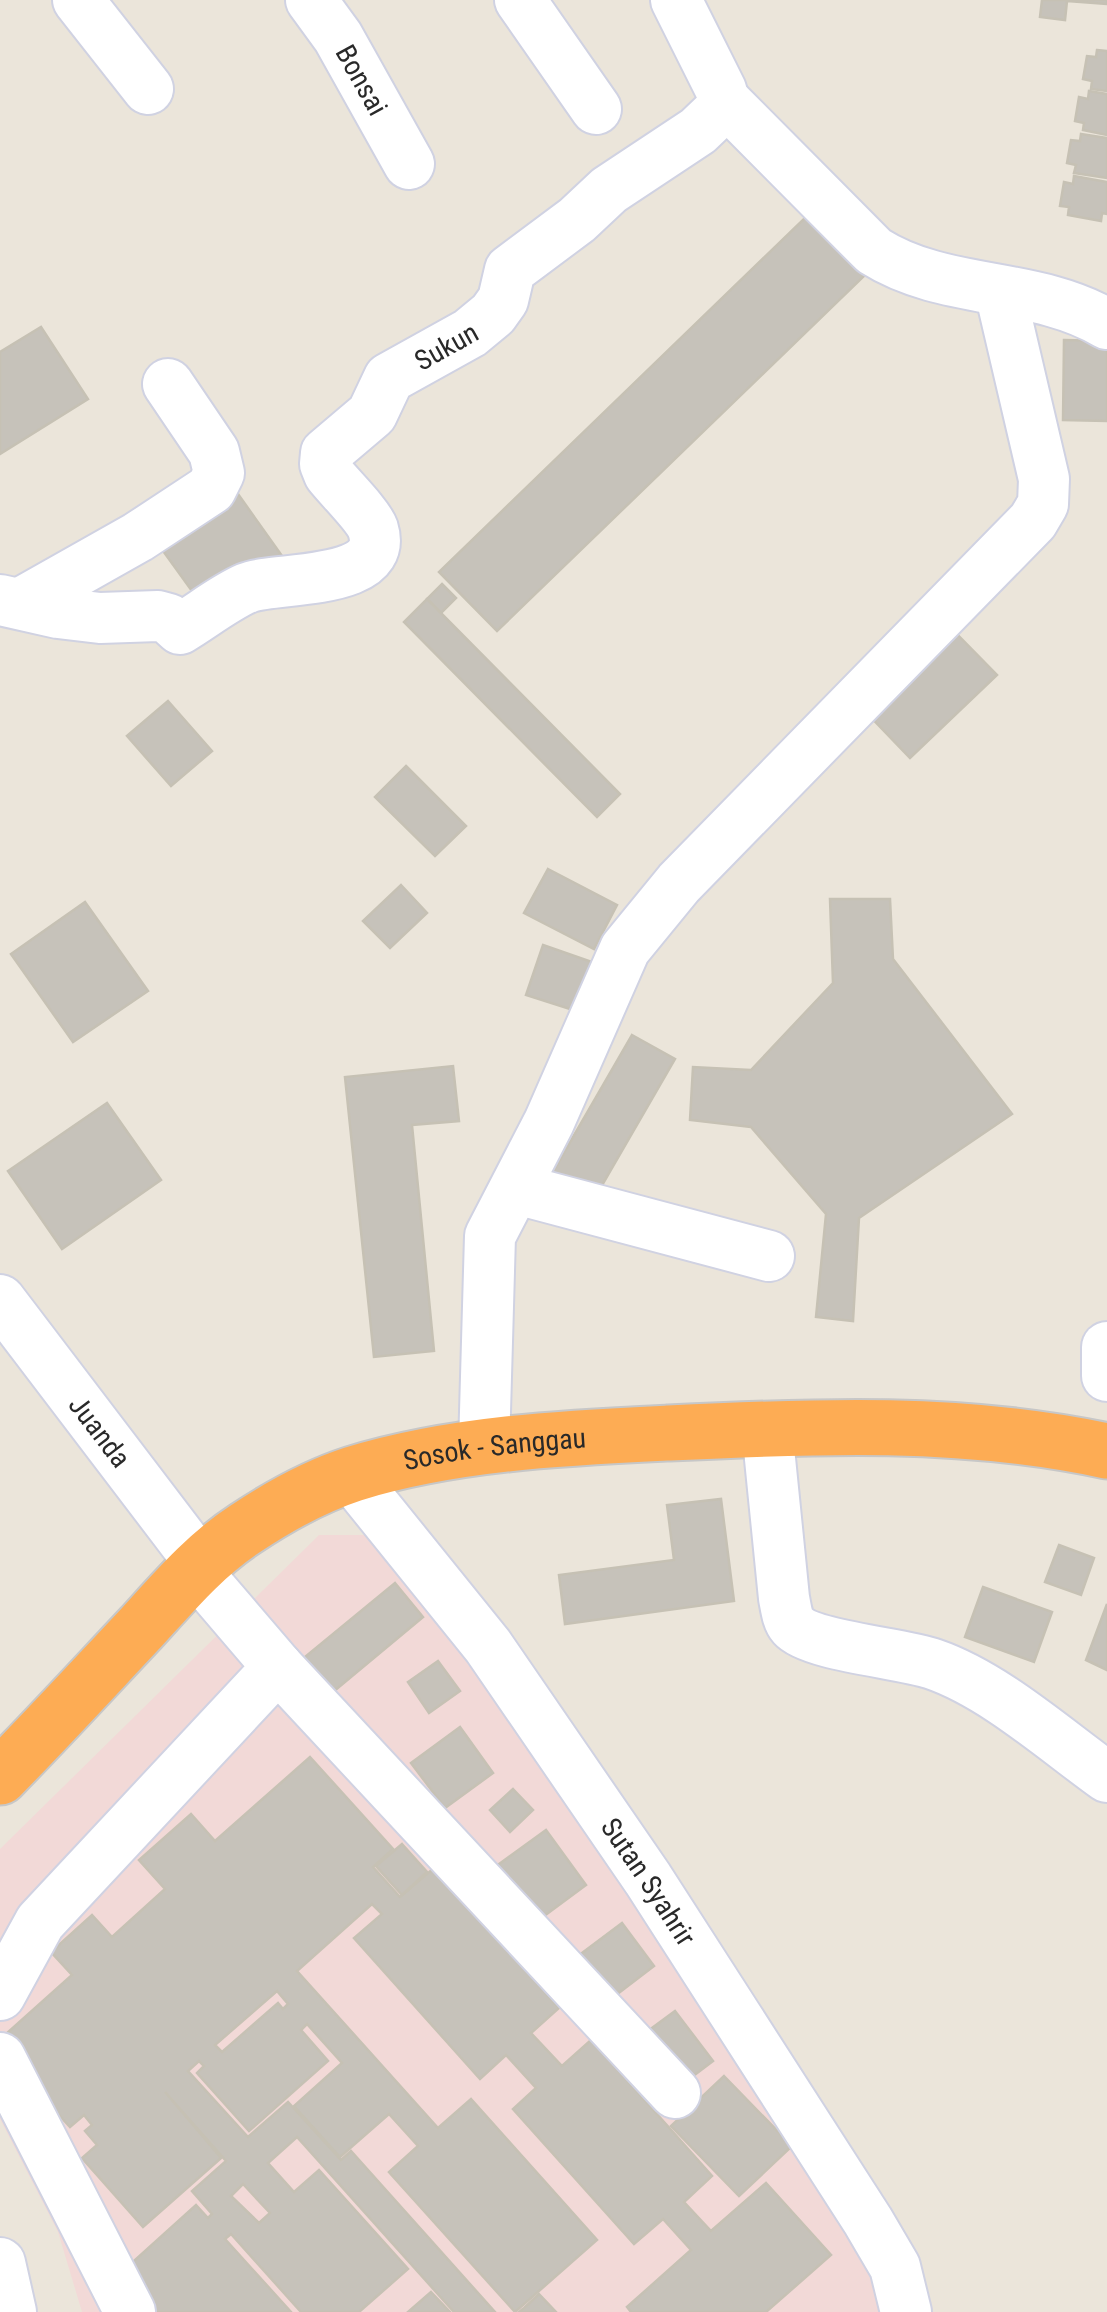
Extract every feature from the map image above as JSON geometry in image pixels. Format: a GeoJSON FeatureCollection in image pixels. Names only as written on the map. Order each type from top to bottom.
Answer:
{"type":"FeatureCollection","features":[{"type":"Feature","properties":{"kind":"highway","name":"Sosok - Sanggau"},"geometry":{"type":"LineString","coordinates":[[0,1777],[198,1567],[274,1510],[350,1475],[484,1447],[767,1428],[946,1429],[1023,1436],[1107,1451]]}},
{"type":"Feature","properties":{"kind":"street"},"geometry":{"type":"LineString","coordinates":[[78,0],[148,89]]}},
{"type":"Feature","properties":{"kind":"street","name":"Bonsai"},"geometry":{"type":"LineString","coordinates":[[312,0],[338,38],[409,164]]}},
{"type":"Feature","properties":{"kind":"street"},"geometry":{"type":"LineString","coordinates":[[520,0],[596,109]]}},
{"type":"Feature","properties":{"kind":"street"},"geometry":{"type":"LineString","coordinates":[[676,0],[724,100],[874,250],[912,270],[965,285],[1037,296],[1088,313],[1107,324]]}},
{"type":"Feature","properties":{"kind":"street","name":"Sukun"},"geometry":{"type":"LineString","coordinates":[[10,602],[100,618],[158,616],[169,618],[180,629],[249,587],[348,572],[363,564],[372,546],[373,528],[329,474],[326,453],[372,414],[390,378],[470,333],[493,314],[503,300],[510,270],[609,190],[698,131],[720,110],[724,100]]}},
{"type":"Feature","properties":{"kind":"street"},"geometry":{"type":"LineString","coordinates":[[484,1447],[490,1236],[517,1189],[625,949],[831,725],[997,560],[1043,504],[1044,479],[1000,290]]}},
{"type":"Feature","properties":{"kind":"street"},"geometry":{"type":"LineString","coordinates":[[10,602],[138,537],[212,489],[219,474],[214,452],[168,384]]}},
{"type":"Feature","properties":{"kind":"street"},"geometry":{"type":"LineString","coordinates":[[517,1189],[769,1256]]}},
{"type":"Feature","properties":{"kind":"street","name":"Juanda"},"geometry":{"type":"LineString","coordinates":[[0,1300],[198,1567],[278,1667],[675,2094]]}},
{"type":"Feature","properties":{"kind":"street"},"geometry":{"type":"LineString","coordinates":[[1107,1348],[1107,1376]]}},
{"type":"Feature","properties":{"kind":"street"},"geometry":{"type":"LineString","coordinates":[[767,1428],[789,1622],[816,1639],[898,1654],[936,1665],[980,1686],[1107,1777]]}},
{"type":"Feature","properties":{"kind":"street","name":"Sutan Syahrir"},"geometry":{"type":"LineString","coordinates":[[350,1475],[488,1646],[648,1879],[868,2221],[895,2267],[906,2312]]}},
{"type":"Feature","properties":{"kind":"street"},"geometry":{"type":"LineString","coordinates":[[0,1995],[40,1922],[278,1667]]}},
{"type":"Feature","properties":{"kind":"street"},"geometry":{"type":"LineString","coordinates":[[0,2058],[130,2312]]}},
{"type":"Feature","properties":{"kind":"street"},"geometry":{"type":"LineString","coordinates":[[0,2263],[11,2312]]}},
{"type":"Feature","properties":{"kind":"shaded area"},"geometry":{"type":"Polygon","coordinates":[[[319,1535],[371,1535],[503,1684],[857,2232],[882,2312],[82,2312],[58,2232],[0,2119],[0,1849],[319,1535]]]}},
{"type":"Feature","properties":{"kind":"building"},"geometry":{"type":"Polygon","coordinates":[[[1042,0],[1107,0],[1107,4],[1067,1],[1065,20],[1040,17],[1042,0]]]}},
{"type":"Feature","properties":{"kind":"building"},"geometry":{"type":"Polygon","coordinates":[[[1097,50],[1107,51],[1107,91],[1091,89],[1092,81],[1083,79],[1087,56],[1096,57],[1097,50]]]}},
{"type":"Feature","properties":{"kind":"building"},"geometry":{"type":"Polygon","coordinates":[[[1089,91],[1107,94],[1107,135],[1083,130],[1084,123],[1075,121],[1079,97],[1088,99],[1089,91]]]}},
{"type":"Feature","properties":{"kind":"building"},"geometry":{"type":"Polygon","coordinates":[[[1081,134],[1107,138],[1107,178],[1074,173],[1076,165],[1067,163],[1071,140],[1080,141],[1081,134]]]}},
{"type":"Feature","properties":{"kind":"building"},"geometry":{"type":"Polygon","coordinates":[[[1074,176],[1107,182],[1107,214],[1102,213],[1101,221],[1068,215],[1069,207],[1060,206],[1064,182],[1073,184],[1074,176]]]}},
{"type":"Feature","properties":{"kind":"building"},"geometry":{"type":"Polygon","coordinates":[[[807,216],[865,275],[497,631],[439,572],[807,216]]]}},
{"type":"Feature","properties":{"kind":"building"},"geometry":{"type":"Polygon","coordinates":[[[41,327],[88,399],[0,454],[0,352],[41,327]]]}},
{"type":"Feature","properties":{"kind":"building"},"geometry":{"type":"Polygon","coordinates":[[[1064,340],[1107,341],[1107,421],[1063,420],[1064,340]]]}},
{"type":"Feature","properties":{"kind":"building"},"geometry":{"type":"Polygon","coordinates":[[[238,494],[282,556],[205,609],[161,548],[238,494]]]}},
{"type":"Feature","properties":{"kind":"building"},"geometry":{"type":"Polygon","coordinates":[[[442,584],[456,598],[441,613],[427,599],[442,584]]]}},
{"type":"Feature","properties":{"kind":"building"},"geometry":{"type":"Polygon","coordinates":[[[427,599],[620,794],[597,817],[404,622],[427,599]]]}},
{"type":"Feature","properties":{"kind":"building"},"geometry":{"type":"Polygon","coordinates":[[[950,627],[997,675],[910,758],[863,709],[950,627]]]}},
{"type":"Feature","properties":{"kind":"building"},"geometry":{"type":"Polygon","coordinates":[[[168,701],[212,751],[171,786],[127,736],[168,701]]]}},
{"type":"Feature","properties":{"kind":"building"},"geometry":{"type":"Polygon","coordinates":[[[406,766],[466,826],[435,856],[375,797],[406,766]]]}},
{"type":"Feature","properties":{"kind":"building"},"geometry":{"type":"Polygon","coordinates":[[[548,869],[617,905],[594,949],[524,913],[548,869]]]}},
{"type":"Feature","properties":{"kind":"building"},"geometry":{"type":"Polygon","coordinates":[[[401,885],[427,913],[390,948],[363,921],[401,885]]]}},
{"type":"Feature","properties":{"kind":"building"},"geometry":{"type":"Polygon","coordinates":[[[830,899],[890,899],[893,959],[1012,1114],[859,1218],[853,1321],[816,1317],[826,1214],[751,1127],[690,1120],[693,1067],[751,1070],[833,983],[830,899]]]}},
{"type":"Feature","properties":{"kind":"building"},"geometry":{"type":"Polygon","coordinates":[[[85,902],[148,991],[73,1042],[11,954],[85,902]]]}},
{"type":"Feature","properties":{"kind":"building"},"geometry":{"type":"Polygon","coordinates":[[[543,945],[592,962],[576,1011],[526,995],[543,945]]]}},
{"type":"Feature","properties":{"kind":"building"},"geometry":{"type":"Polygon","coordinates":[[[632,1035],[675,1059],[590,1206],[547,1182],[632,1035]]]}},
{"type":"Feature","properties":{"kind":"building"},"geometry":{"type":"Polygon","coordinates":[[[453,1066],[459,1121],[412,1125],[434,1351],[374,1357],[345,1077],[453,1066]]]}},
{"type":"Feature","properties":{"kind":"building"},"geometry":{"type":"Polygon","coordinates":[[[107,1103],[161,1180],[62,1249],[8,1171],[107,1103]]]}},
{"type":"Feature","properties":{"kind":"building"},"geometry":{"type":"Polygon","coordinates":[[[721,1499],[734,1601],[565,1624],[559,1575],[674,1560],[667,1505],[721,1499]]]}},
{"type":"Feature","properties":{"kind":"building"},"geometry":{"type":"Polygon","coordinates":[[[1059,1545],[1094,1558],[1081,1595],[1045,1582],[1059,1545]]]}},
{"type":"Feature","properties":{"kind":"building"},"geometry":{"type":"Polygon","coordinates":[[[395,1583],[423,1617],[327,1697],[299,1662],[395,1583]]]}},
{"type":"Feature","properties":{"kind":"building"},"geometry":{"type":"Polygon","coordinates":[[[983,1587],[1052,1612],[1034,1662],[965,1637],[983,1587]]]}},
{"type":"Feature","properties":{"kind":"building"},"geometry":{"type":"Polygon","coordinates":[[[1107,1604],[1107,1670],[1086,1660],[1107,1604]]]}},
{"type":"Feature","properties":{"kind":"building"},"geometry":{"type":"Polygon","coordinates":[[[438,1661],[460,1691],[429,1713],[408,1682],[438,1661]]]}},
{"type":"Feature","properties":{"kind":"building"},"geometry":{"type":"Polygon","coordinates":[[[460,1727],[493,1773],[445,1808],[411,1763],[460,1727]]]}},
{"type":"Feature","properties":{"kind":"building"},"geometry":{"type":"Polygon","coordinates":[[[310,1757],[393,1849],[373,1867],[400,1897],[434,1868],[559,2008],[531,2033],[562,2066],[591,2040],[712,2176],[684,2202],[711,2231],[766,2183],[831,2255],[766,2312],[631,2312],[627,2307],[691,2250],[663,2219],[634,2244],[513,2109],[536,2088],[506,2055],[480,2079],[354,1938],[382,1914],[372,1904],[297,1971],[438,2128],[471,2099],[597,2240],[515,2312],[389,2172],[418,2146],[389,2114],[340,2157],[294,2106],[342,2063],[307,2024],[301,2030],[328,2061],[249,2131],[197,2073],[204,2066],[199,2061],[188,2071],[248,2137],[288,2102],[341,2160],[351,2151],[495,2312],[454,2312],[297,2137],[268,2163],[294,2192],[319,2170],[408,2269],[359,2312],[301,2312],[231,2234],[225,2239],[291,2312],[145,2312],[115,2278],[196,2205],[208,2218],[212,2214],[192,2191],[226,2161],[165,2092],[221,2158],[143,2227],[82,2158],[97,2145],[85,2131],[92,2125],[84,2115],[70,2127],[58,2114],[47,2123],[17,2044],[7,2033],[72,1975],[51,1952],[92,1915],[112,1937],[165,1889],[139,1860],[191,1814],[215,1841],[310,1757]],[[277,1991],[215,2045],[222,2052],[278,2003],[283,2009],[288,2004],[277,1991]],[[243,2184],[231,2196],[259,2223],[270,2213],[243,2184]]]}},
{"type":"Feature","properties":{"kind":"building"},"geometry":{"type":"Polygon","coordinates":[[[513,1789],[533,1810],[510,1832],[490,1810],[513,1789]]]}},
{"type":"Feature","properties":{"kind":"building"},"geometry":{"type":"Polygon","coordinates":[[[546,1830],[586,1885],[536,1922],[495,1867],[546,1830]]]}},
{"type":"Feature","properties":{"kind":"building"},"geometry":{"type":"Polygon","coordinates":[[[402,1844],[427,1872],[402,1895],[376,1866],[402,1844]]]}},
{"type":"Feature","properties":{"kind":"building"},"geometry":{"type":"Polygon","coordinates":[[[622,1923],[654,1966],[603,2005],[570,1962],[622,1923]]]}},
{"type":"Feature","properties":{"kind":"building"},"geometry":{"type":"Polygon","coordinates":[[[675,2011],[713,2061],[676,2089],[637,2039],[675,2011]]]}},
{"type":"Feature","properties":{"kind":"building"},"geometry":{"type":"Polygon","coordinates":[[[724,2076],[792,2146],[739,2196],[671,2126],[724,2076]]]}},
{"type":"Feature","properties":{"kind":"building"},"geometry":{"type":"Polygon","coordinates":[[[431,2292],[450,2312],[408,2312],[431,2292]]]}},
{"type":"Feature","properties":{"kind":"building"},"geometry":{"type":"Polygon","coordinates":[[[539,2294],[556,2312],[519,2312],[524,2308],[539,2294]]]}}]}
